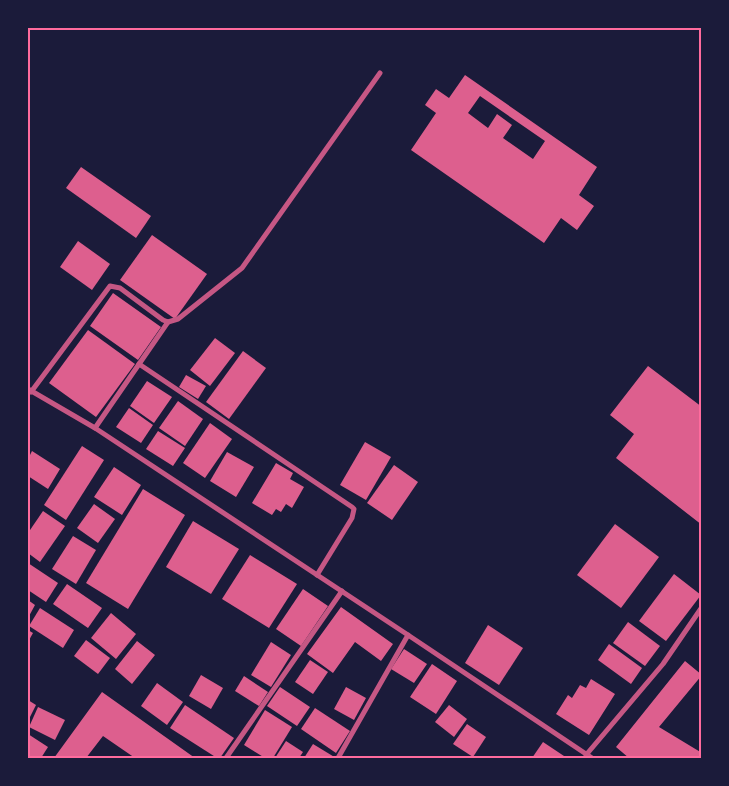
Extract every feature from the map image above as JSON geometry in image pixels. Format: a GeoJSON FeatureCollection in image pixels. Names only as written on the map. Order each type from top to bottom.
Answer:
{"type":"FeatureCollection","features":[{"type":"Feature","properties":{"kind":"street"},"geometry":{"type":"LineString","coordinates":[[94,428],[168,322],[178,319],[242,268],[380,74]]}},
{"type":"Feature","properties":{"kind":"street"},"geometry":{"type":"LineString","coordinates":[[168,322],[120,288],[110,286],[29,390],[94,428],[592,758]]}},
{"type":"Feature","properties":{"kind":"street"},"geometry":{"type":"LineString","coordinates":[[139,364],[352,507],[354,510],[352,518],[317,575]]}},
{"type":"Feature","properties":{"kind":"street"},"geometry":{"type":"LineString","coordinates":[[226,758],[342,591]]}},
{"type":"Feature","properties":{"kind":"street"},"geometry":{"type":"LineString","coordinates":[[586,755],[663,664],[702,607]]}},
{"type":"Feature","properties":{"kind":"street"},"geometry":{"type":"LineString","coordinates":[[338,758],[408,635]]}},
{"type":"Feature","properties":{"kind":"building"},"geometry":{"type":"Polygon","coordinates":[[[465,75],[597,167],[579,195],[594,206],[577,230],[561,218],[544,243],[411,150],[436,113],[425,105],[436,89],[449,98],[465,75]],[[480,96],[468,113],[488,128],[497,114],[512,125],[503,138],[533,159],[545,141],[480,96]]]}},
{"type":"Feature","properties":{"kind":"building"},"geometry":{"type":"Polygon","coordinates":[[[81,167],[151,216],[136,238],[66,188],[81,167]]]}},
{"type":"Feature","properties":{"kind":"building"},"geometry":{"type":"Polygon","coordinates":[[[152,235],[207,274],[175,319],[120,280],[152,235]]]}},
{"type":"Feature","properties":{"kind":"building"},"geometry":{"type":"Polygon","coordinates":[[[78,241],[110,264],[92,290],[60,267],[78,241]]]}},
{"type":"Feature","properties":{"kind":"building"},"geometry":{"type":"Polygon","coordinates":[[[113,293],[161,327],[138,360],[90,326],[113,293]]]}},
{"type":"Feature","properties":{"kind":"building"},"geometry":{"type":"Polygon","coordinates":[[[88,330],[135,364],[96,417],[49,383],[88,330]]]}},
{"type":"Feature","properties":{"kind":"building"},"geometry":{"type":"Polygon","coordinates":[[[215,338],[235,353],[210,386],[190,370],[215,338]]]}},
{"type":"Feature","properties":{"kind":"building"},"geometry":{"type":"Polygon","coordinates":[[[243,351],[266,368],[229,419],[206,402],[243,351]]]}},
{"type":"Feature","properties":{"kind":"building"},"geometry":{"type":"Polygon","coordinates":[[[648,366],[702,407],[702,525],[616,458],[634,434],[610,415],[648,366]]]}},
{"type":"Feature","properties":{"kind":"building"},"geometry":{"type":"Polygon","coordinates":[[[186,375],[206,386],[198,399],[179,387],[186,375]]]}},
{"type":"Feature","properties":{"kind":"building"},"geometry":{"type":"Polygon","coordinates":[[[147,381],[172,397],[154,423],[130,406],[147,381]]]}},
{"type":"Feature","properties":{"kind":"building"},"geometry":{"type":"Polygon","coordinates":[[[178,401],[203,419],[185,446],[159,428],[178,401]]]}},
{"type":"Feature","properties":{"kind":"building"},"geometry":{"type":"Polygon","coordinates":[[[129,408],[153,425],[141,443],[116,427],[129,408]]]}},
{"type":"Feature","properties":{"kind":"building"},"geometry":{"type":"Polygon","coordinates":[[[210,423],[232,439],[205,478],[183,463],[210,423]]]}},
{"type":"Feature","properties":{"kind":"building"},"geometry":{"type":"Polygon","coordinates":[[[158,431],[185,448],[173,466],[146,449],[158,431]]]}},
{"type":"Feature","properties":{"kind":"building"},"geometry":{"type":"Polygon","coordinates":[[[365,442],[391,457],[366,500],[340,485],[365,442]]]}},
{"type":"Feature","properties":{"kind":"building"},"geometry":{"type":"Polygon","coordinates":[[[82,446],[104,460],[66,520],[44,505],[82,446]]]}},
{"type":"Feature","properties":{"kind":"building"},"geometry":{"type":"Polygon","coordinates":[[[32,451],[60,469],[48,489],[28,476],[28,459],[32,451]]]}},
{"type":"Feature","properties":{"kind":"building"},"geometry":{"type":"Polygon","coordinates":[[[227,452],[254,467],[236,497],[210,481],[227,452]]]}},
{"type":"Feature","properties":{"kind":"building"},"geometry":{"type":"Polygon","coordinates":[[[276,463],[293,473],[290,479],[304,487],[292,508],[286,504],[281,512],[276,509],[272,515],[252,503],[276,463]]]}},
{"type":"Feature","properties":{"kind":"building"},"geometry":{"type":"Polygon","coordinates":[[[394,465],[418,482],[392,520],[367,503],[394,465]]]}},
{"type":"Feature","properties":{"kind":"building"},"geometry":{"type":"Polygon","coordinates":[[[114,467],[141,485],[122,515],[94,497],[114,467]]]}},
{"type":"Feature","properties":{"kind":"building"},"geometry":{"type":"Polygon","coordinates":[[[143,489],[185,515],[128,609],[86,583],[143,489]]]}},
{"type":"Feature","properties":{"kind":"building"},"geometry":{"type":"Polygon","coordinates":[[[94,504],[115,519],[98,543],[77,528],[94,504]]]}},
{"type":"Feature","properties":{"kind":"building"},"geometry":{"type":"Polygon","coordinates":[[[43,511],[65,526],[40,562],[28,553],[28,533],[43,511]]]}},
{"type":"Feature","properties":{"kind":"building"},"geometry":{"type":"Polygon","coordinates":[[[193,521],[239,549],[211,594],[166,567],[193,521]]]}},
{"type":"Feature","properties":{"kind":"building"},"geometry":{"type":"Polygon","coordinates":[[[615,524],[659,557],[621,608],[577,575],[615,524]]]}},
{"type":"Feature","properties":{"kind":"building"},"geometry":{"type":"Polygon","coordinates":[[[73,536],[96,550],[76,584],[52,569],[73,536]]]}},
{"type":"Feature","properties":{"kind":"building"},"geometry":{"type":"Polygon","coordinates":[[[250,555],[297,584],[269,628],[222,599],[250,555]]]}},
{"type":"Feature","properties":{"kind":"building"},"geometry":{"type":"Polygon","coordinates":[[[28,563],[58,583],[46,602],[28,590],[28,563]]]}},
{"type":"Feature","properties":{"kind":"building"},"geometry":{"type":"Polygon","coordinates":[[[674,574],[701,595],[666,641],[639,621],[674,574]]]}},
{"type":"Feature","properties":{"kind":"building"},"geometry":{"type":"Polygon","coordinates":[[[67,584],[102,608],[88,628],[53,604],[67,584]]]}},
{"type":"Feature","properties":{"kind":"building"},"geometry":{"type":"Polygon","coordinates":[[[303,589],[328,606],[301,646],[276,629],[303,589]]]}},
{"type":"Feature","properties":{"kind":"building"},"geometry":{"type":"Polygon","coordinates":[[[28,600],[35,605],[28,618],[28,600]]]}},
{"type":"Feature","properties":{"kind":"building"},"geometry":{"type":"Polygon","coordinates":[[[341,607],[393,644],[381,661],[355,642],[333,673],[307,654],[341,607]]]}},
{"type":"Feature","properties":{"kind":"building"},"geometry":{"type":"Polygon","coordinates":[[[40,608],[74,630],[63,648],[29,626],[40,608]]]}},
{"type":"Feature","properties":{"kind":"building"},"geometry":{"type":"Polygon","coordinates":[[[111,613],[136,634],[116,659],[91,638],[111,613]]]}},
{"type":"Feature","properties":{"kind":"building"},"geometry":{"type":"Polygon","coordinates":[[[628,622],[660,646],[645,666],[613,643],[628,622]]]}},
{"type":"Feature","properties":{"kind":"building"},"geometry":{"type":"Polygon","coordinates":[[[488,625],[523,648],[499,685],[465,663],[488,625]]]}},
{"type":"Feature","properties":{"kind":"building"},"geometry":{"type":"Polygon","coordinates":[[[28,630],[33,633],[28,642],[28,630]]]}},
{"type":"Feature","properties":{"kind":"building"},"geometry":{"type":"Polygon","coordinates":[[[86,640],[110,658],[98,674],[74,656],[86,640]]]}},
{"type":"Feature","properties":{"kind":"building"},"geometry":{"type":"Polygon","coordinates":[[[137,641],[155,655],[132,684],[115,669],[137,641]]]}},
{"type":"Feature","properties":{"kind":"building"},"geometry":{"type":"Polygon","coordinates":[[[271,642],[291,655],[271,687],[251,675],[271,642]]]}},
{"type":"Feature","properties":{"kind":"building"},"geometry":{"type":"Polygon","coordinates":[[[609,644],[642,668],[631,684],[598,660],[609,644]]]}},
{"type":"Feature","properties":{"kind":"building"},"geometry":{"type":"Polygon","coordinates":[[[404,649],[427,664],[414,683],[391,669],[404,649]]]}},
{"type":"Feature","properties":{"kind":"building"},"geometry":{"type":"Polygon","coordinates":[[[310,660],[328,672],[313,694],[295,682],[310,660]]]}},
{"type":"Feature","properties":{"kind":"building"},"geometry":{"type":"Polygon","coordinates":[[[685,661],[702,675],[659,727],[702,753],[702,758],[629,758],[616,747],[685,661]]]}},
{"type":"Feature","properties":{"kind":"building"},"geometry":{"type":"Polygon","coordinates":[[[432,664],[457,681],[436,714],[410,697],[432,664]]]}},
{"type":"Feature","properties":{"kind":"building"},"geometry":{"type":"Polygon","coordinates":[[[201,675],[223,688],[211,709],[189,696],[201,675]]]}},
{"type":"Feature","properties":{"kind":"building"},"geometry":{"type":"Polygon","coordinates":[[[244,676],[268,692],[259,706],[235,691],[244,676]]]}},
{"type":"Feature","properties":{"kind":"building"},"geometry":{"type":"Polygon","coordinates":[[[591,679],[615,694],[589,735],[556,714],[568,695],[572,698],[580,685],[586,688],[591,679]]]}},
{"type":"Feature","properties":{"kind":"building"},"geometry":{"type":"Polygon","coordinates":[[[157,683],[183,702],[167,725],[141,706],[157,683]]]}},
{"type":"Feature","properties":{"kind":"building"},"geometry":{"type":"Polygon","coordinates":[[[280,687],[310,707],[297,726],[267,706],[280,687]]]}},
{"type":"Feature","properties":{"kind":"building"},"geometry":{"type":"Polygon","coordinates":[[[346,687],[366,698],[354,720],[334,709],[346,687]]]}},
{"type":"Feature","properties":{"kind":"building"},"geometry":{"type":"Polygon","coordinates":[[[102,692],[195,758],[135,758],[103,736],[86,758],[54,758],[102,692]]]}},
{"type":"Feature","properties":{"kind":"building"},"geometry":{"type":"Polygon","coordinates":[[[28,700],[36,705],[28,721],[28,700]]]}},
{"type":"Feature","properties":{"kind":"building"},"geometry":{"type":"Polygon","coordinates":[[[185,705],[234,738],[220,758],[217,758],[170,728],[185,705]]]}},
{"type":"Feature","properties":{"kind":"building"},"geometry":{"type":"Polygon","coordinates":[[[449,705],[467,719],[454,737],[435,722],[449,705]]]}},
{"type":"Feature","properties":{"kind":"building"},"geometry":{"type":"Polygon","coordinates":[[[38,707],[65,720],[55,740],[29,727],[38,707]]]}},
{"type":"Feature","properties":{"kind":"building"},"geometry":{"type":"Polygon","coordinates":[[[315,708],[350,731],[336,753],[301,729],[315,708]]]}},
{"type":"Feature","properties":{"kind":"building"},"geometry":{"type":"Polygon","coordinates":[[[265,710],[292,727],[273,758],[265,758],[244,745],[265,710]]]}},
{"type":"Feature","properties":{"kind":"building"},"geometry":{"type":"Polygon","coordinates":[[[467,724],[486,737],[473,757],[453,744],[467,724]]]}},
{"type":"Feature","properties":{"kind":"building"},"geometry":{"type":"Polygon","coordinates":[[[28,734],[48,747],[41,758],[28,758],[28,734]]]}},
{"type":"Feature","properties":{"kind":"building"},"geometry":{"type":"Polygon","coordinates":[[[286,741],[303,752],[299,758],[275,758],[286,741]]]}},
{"type":"Feature","properties":{"kind":"building"},"geometry":{"type":"Polygon","coordinates":[[[543,742],[567,758],[532,758],[543,742]]]}},
{"type":"Feature","properties":{"kind":"building"},"geometry":{"type":"Polygon","coordinates":[[[313,744],[336,758],[304,758],[313,744]]]}}]}
